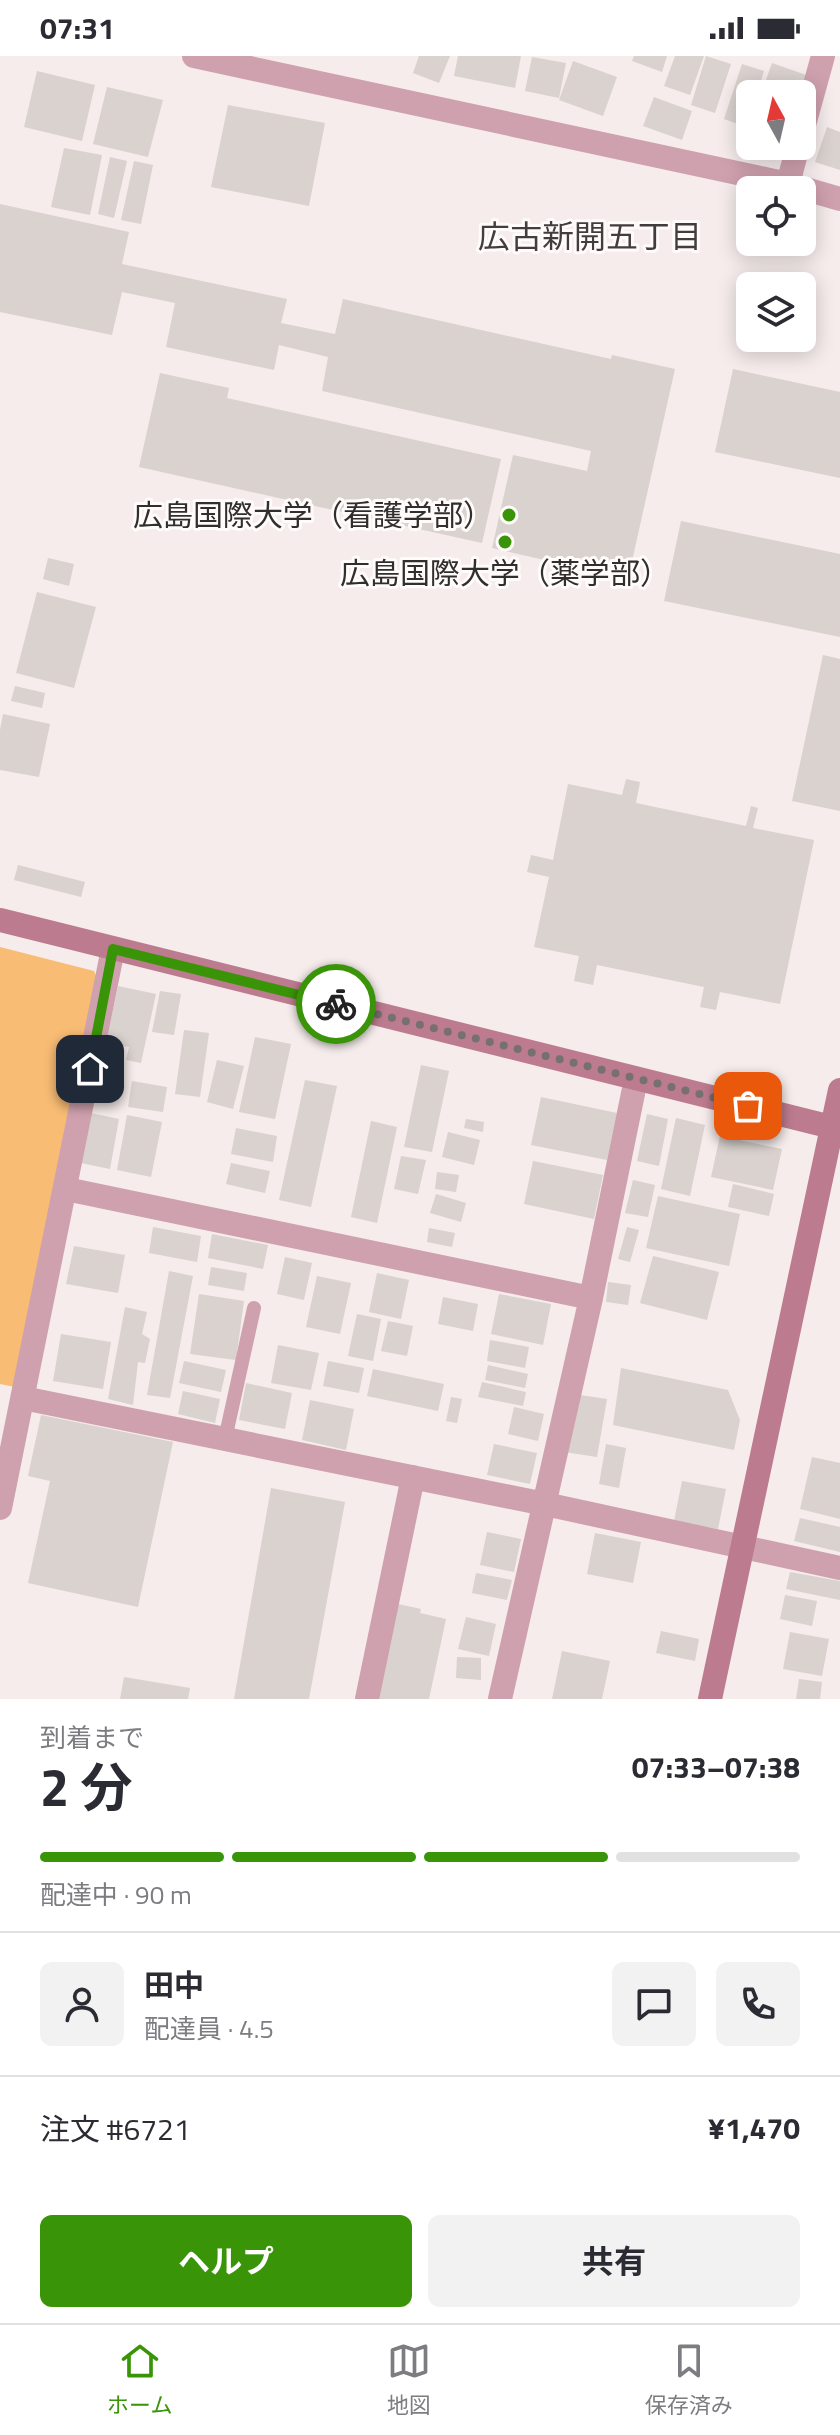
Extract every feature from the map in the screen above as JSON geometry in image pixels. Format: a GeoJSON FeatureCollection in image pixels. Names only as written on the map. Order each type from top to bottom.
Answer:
{"type":"FeatureCollection","features":[{"type":"Feature","properties":{"kind":"street"},"geometry":{"type":"LineString","coordinates":[[194,56],[230,60],[752,176]]}},
{"type":"Feature","properties":{"kind":"street"},"geometry":{"type":"LineString","coordinates":[[813,80],[818,57]]}},
{"type":"Feature","properties":{"kind":"street"},"geometry":{"type":"LineString","coordinates":[[816,192],[840,199]]}},
{"type":"Feature","properties":{"kind":"street"},"geometry":{"type":"LineString","coordinates":[[0,920],[836,1128]]}},
{"type":"Feature","properties":{"kind":"street"},"geometry":{"type":"LineString","coordinates":[[0,1508],[5,1459],[23,1398],[113,949]]}},
{"type":"Feature","properties":{"kind":"street"},"geometry":{"type":"LineString","coordinates":[[500,1699],[591,1298],[636,1079]]}},
{"type":"Feature","properties":{"kind":"street"},"geometry":{"type":"LineString","coordinates":[[710,1699],[741,1546],[836,1128],[840,1090]]}},
{"type":"Feature","properties":{"kind":"street"},"geometry":{"type":"LineString","coordinates":[[66,1189],[591,1298]]}},
{"type":"Feature","properties":{"kind":"street"},"geometry":{"type":"LineString","coordinates":[[23,1398],[545,1504],[840,1568]]}},
{"type":"Feature","properties":{"kind":"street"},"geometry":{"type":"LineString","coordinates":[[367,1699],[413,1477]]}},
{"type":"Feature","properties":{"kind":"lane"},"geometry":{"type":"LineString","coordinates":[[225,1439],[254,1308]]}},
{"type":"Feature","properties":{"kind":"shaded area"},"geometry":{"type":"Polygon","coordinates":[[[0,947],[94,971],[97,978],[15,1387],[0,1384],[0,947]]]}},
{"type":"Feature","properties":{"kind":"building"},"geometry":{"type":"Polygon","coordinates":[[[419,56],[450,56],[439,83],[413,73],[419,56]]]}},
{"type":"Feature","properties":{"kind":"building"},"geometry":{"type":"Polygon","coordinates":[[[458,56],[521,56],[515,88],[454,76],[458,56]]]}},
{"type":"Feature","properties":{"kind":"building"},"geometry":{"type":"Polygon","coordinates":[[[634,56],[667,56],[662,72],[632,61],[634,56]]]}},
{"type":"Feature","properties":{"kind":"building"},"geometry":{"type":"Polygon","coordinates":[[[675,56],[704,56],[690,95],[664,86],[675,56]]]}},
{"type":"Feature","properties":{"kind":"building"},"geometry":{"type":"Polygon","coordinates":[[[706,56],[731,64],[715,113],[691,105],[706,56]]]}},
{"type":"Feature","properties":{"kind":"building"},"geometry":{"type":"Polygon","coordinates":[[[532,57],[566,63],[559,98],[525,91],[532,57]]]}},
{"type":"Feature","properties":{"kind":"building"},"geometry":{"type":"Polygon","coordinates":[[[573,61],[617,77],[603,116],[559,100],[573,61]]]}},
{"type":"Feature","properties":{"kind":"building"},"geometry":{"type":"Polygon","coordinates":[[[772,63],[809,76],[808,80],[766,80],[772,63]]]}},
{"type":"Feature","properties":{"kind":"building"},"geometry":{"type":"Polygon","coordinates":[[[742,64],[764,71],[761,80],[737,80],[742,64]]]}},
{"type":"Feature","properties":{"kind":"building"},"geometry":{"type":"Polygon","coordinates":[[[37,71],[95,85],[82,141],[24,127],[37,71]]]}},
{"type":"Feature","properties":{"kind":"building"},"geometry":{"type":"Polygon","coordinates":[[[736,82],[736,123],[724,119],[736,82]]]}},
{"type":"Feature","properties":{"kind":"building"},"geometry":{"type":"Polygon","coordinates":[[[107,87],[163,100],[148,157],[93,144],[107,87]]]}},
{"type":"Feature","properties":{"kind":"building"},"geometry":{"type":"Polygon","coordinates":[[[654,97],[692,111],[682,140],[643,126],[654,97]]]}},
{"type":"Feature","properties":{"kind":"building"},"geometry":{"type":"Polygon","coordinates":[[[228,105],[325,123],[309,206],[211,187],[228,105]]]}},
{"type":"Feature","properties":{"kind":"building"},"geometry":{"type":"Polygon","coordinates":[[[827,127],[840,132],[840,170],[815,162],[827,127]]]}},
{"type":"Feature","properties":{"kind":"building"},"geometry":{"type":"Polygon","coordinates":[[[64,148],[102,155],[90,215],[51,207],[64,148]]]}},
{"type":"Feature","properties":{"kind":"building"},"geometry":{"type":"Polygon","coordinates":[[[110,157],[127,161],[114,218],[98,214],[110,157]]]}},
{"type":"Feature","properties":{"kind":"building"},"geometry":{"type":"Polygon","coordinates":[[[134,161],[153,165],[141,224],[121,220],[134,161]]]}},
{"type":"Feature","properties":{"kind":"building"},"geometry":{"type":"Polygon","coordinates":[[[0,204],[129,232],[122,264],[287,299],[281,323],[335,334],[343,299],[611,359],[612,355],[675,369],[628,579],[492,548],[513,455],[587,471],[591,451],[322,391],[328,357],[279,345],[274,370],[166,347],[175,303],[122,292],[112,335],[0,312],[0,204]]]}},
{"type":"Feature","properties":{"kind":"building"},"geometry":{"type":"Polygon","coordinates":[[[733,369],[840,392],[840,478],[715,452],[733,369]]]}},
{"type":"Feature","properties":{"kind":"building"},"geometry":{"type":"Polygon","coordinates":[[[160,373],[229,388],[227,398],[501,459],[482,543],[139,467],[160,373]]]}},
{"type":"Feature","properties":{"kind":"building"},"geometry":{"type":"Polygon","coordinates":[[[681,521],[840,554],[840,637],[664,601],[681,521]]]}},
{"type":"Feature","properties":{"kind":"building"},"geometry":{"type":"Polygon","coordinates":[[[48,558],[74,564],[69,586],[43,579],[48,558]]]}},
{"type":"Feature","properties":{"kind":"building"},"geometry":{"type":"Polygon","coordinates":[[[37,592],[96,607],[74,688],[16,673],[37,592]]]}},
{"type":"Feature","properties":{"kind":"building"},"geometry":{"type":"Polygon","coordinates":[[[823,655],[840,659],[840,811],[792,801],[823,655]]]}},
{"type":"Feature","properties":{"kind":"building"},"geometry":{"type":"Polygon","coordinates":[[[15,686],[45,693],[42,708],[11,701],[15,686]]]}},
{"type":"Feature","properties":{"kind":"building"},"geometry":{"type":"Polygon","coordinates":[[[3,714],[50,724],[39,777],[0,770],[3,714]]]}},
{"type":"Feature","properties":{"kind":"building"},"geometry":{"type":"Polygon","coordinates":[[[626,779],[640,782],[636,803],[746,826],[751,806],[758,808],[753,828],[814,840],[780,1004],[720,992],[716,1010],[700,1007],[704,987],[597,965],[593,985],[574,981],[579,956],[534,947],[549,877],[527,872],[531,855],[553,860],[568,784],[622,795],[626,779]]]}},
{"type":"Feature","properties":{"kind":"building"},"geometry":{"type":"Polygon","coordinates":[[[18,865],[85,882],[81,897],[14,880],[18,865]]]}},
{"type":"Feature","properties":{"kind":"building"},"geometry":{"type":"Polygon","coordinates":[[[118,986],[156,994],[141,1063],[126,1060],[129,1047],[106,1043],[118,986]]]}},
{"type":"Feature","properties":{"kind":"building"},"geometry":{"type":"Polygon","coordinates":[[[160,991],[181,994],[174,1035],[152,1032],[160,991]]]}},
{"type":"Feature","properties":{"kind":"building"},"geometry":{"type":"Polygon","coordinates":[[[184,1030],[209,1033],[200,1097],[175,1094],[184,1030]]]}},
{"type":"Feature","properties":{"kind":"building"},"geometry":{"type":"Polygon","coordinates":[[[255,1037],[291,1044],[275,1119],[239,1112],[255,1037]]]}},
{"type":"Feature","properties":{"kind":"building"},"geometry":{"type":"Polygon","coordinates":[[[217,1060],[244,1066],[233,1109],[207,1102],[217,1060]]]}},
{"type":"Feature","properties":{"kind":"building"},"geometry":{"type":"Polygon","coordinates":[[[421,1065],[449,1071],[432,1152],[404,1147],[421,1065]]]}},
{"type":"Feature","properties":{"kind":"building"},"geometry":{"type":"Polygon","coordinates":[[[305,1080],[337,1086],[311,1207],[279,1200],[305,1080]]]}},
{"type":"Feature","properties":{"kind":"building"},"geometry":{"type":"Polygon","coordinates":[[[132,1081],[167,1087],[163,1112],[128,1107],[132,1081]]]}},
{"type":"Feature","properties":{"kind":"building"},"geometry":{"type":"Polygon","coordinates":[[[541,1097],[617,1113],[607,1160],[531,1145],[541,1097]]]}},
{"type":"Feature","properties":{"kind":"building"},"geometry":{"type":"Polygon","coordinates":[[[91,1113],[119,1119],[110,1169],[81,1163],[91,1113]]]}},
{"type":"Feature","properties":{"kind":"building"},"geometry":{"type":"Polygon","coordinates":[[[647,1114],[668,1119],[659,1166],[637,1161],[647,1114]]]}},
{"type":"Feature","properties":{"kind":"building"},"geometry":{"type":"Polygon","coordinates":[[[127,1115],[162,1122],[151,1177],[117,1170],[127,1115]]]}},
{"type":"Feature","properties":{"kind":"building"},"geometry":{"type":"Polygon","coordinates":[[[676,1118],[705,1125],[690,1196],[661,1189],[676,1118]]]}},
{"type":"Feature","properties":{"kind":"building"},"geometry":{"type":"Polygon","coordinates":[[[466,1119],[484,1122],[483,1132],[464,1128],[466,1119]]]}},
{"type":"Feature","properties":{"kind":"building"},"geometry":{"type":"Polygon","coordinates":[[[371,1121],[397,1127],[377,1223],[351,1217],[371,1121]]]}},
{"type":"Feature","properties":{"kind":"building"},"geometry":{"type":"Polygon","coordinates":[[[236,1128],[277,1136],[273,1162],[231,1154],[236,1128]]]}},
{"type":"Feature","properties":{"kind":"building"},"geometry":{"type":"Polygon","coordinates":[[[448,1132],[480,1140],[474,1165],[442,1157],[448,1132]]]}},
{"type":"Feature","properties":{"kind":"building"},"geometry":{"type":"Polygon","coordinates":[[[720,1136],[782,1149],[773,1190],[711,1177],[720,1136]]]}},
{"type":"Feature","properties":{"kind":"building"},"geometry":{"type":"Polygon","coordinates":[[[401,1156],[426,1160],[418,1194],[394,1189],[401,1156]]]}},
{"type":"Feature","properties":{"kind":"building"},"geometry":{"type":"Polygon","coordinates":[[[533,1161],[603,1175],[594,1219],[524,1204],[533,1161]]]}},
{"type":"Feature","properties":{"kind":"building"},"geometry":{"type":"Polygon","coordinates":[[[231,1163],[270,1171],[265,1193],[226,1184],[231,1163]]]}},
{"type":"Feature","properties":{"kind":"building"},"geometry":{"type":"Polygon","coordinates":[[[437,1172],[459,1175],[456,1192],[435,1189],[437,1172]]]}},
{"type":"Feature","properties":{"kind":"building"},"geometry":{"type":"Polygon","coordinates":[[[633,1180],[655,1185],[648,1217],[625,1213],[633,1180]]]}},
{"type":"Feature","properties":{"kind":"building"},"geometry":{"type":"Polygon","coordinates":[[[733,1184],[774,1194],[769,1216],[728,1207],[733,1184]]]}},
{"type":"Feature","properties":{"kind":"building"},"geometry":{"type":"Polygon","coordinates":[[[436,1194],[466,1203],[461,1222],[430,1213],[436,1194]]]}},
{"type":"Feature","properties":{"kind":"building"},"geometry":{"type":"Polygon","coordinates":[[[658,1196],[740,1214],[729,1266],[646,1248],[658,1196]]]}},
{"type":"Feature","properties":{"kind":"building"},"geometry":{"type":"Polygon","coordinates":[[[153,1227],[201,1236],[197,1262],[149,1253],[153,1227]]]}},
{"type":"Feature","properties":{"kind":"building"},"geometry":{"type":"Polygon","coordinates":[[[627,1227],[639,1230],[630,1262],[618,1259],[627,1227]]]}},
{"type":"Feature","properties":{"kind":"building"},"geometry":{"type":"Polygon","coordinates":[[[429,1228],[455,1233],[452,1247],[427,1242],[429,1228]]]}},
{"type":"Feature","properties":{"kind":"building"},"geometry":{"type":"Polygon","coordinates":[[[212,1234],[268,1245],[263,1269],[208,1258],[212,1234]]]}},
{"type":"Feature","properties":{"kind":"building"},"geometry":{"type":"Polygon","coordinates":[[[74,1246],[125,1255],[118,1293],[66,1284],[74,1246]]]}},
{"type":"Feature","properties":{"kind":"building"},"geometry":{"type":"Polygon","coordinates":[[[653,1256],[719,1272],[707,1320],[640,1303],[653,1256]]]}},
{"type":"Feature","properties":{"kind":"building"},"geometry":{"type":"Polygon","coordinates":[[[285,1257],[312,1263],[304,1300],[277,1294],[285,1257]]]}},
{"type":"Feature","properties":{"kind":"building"},"geometry":{"type":"Polygon","coordinates":[[[211,1267],[247,1273],[244,1291],[208,1285],[211,1267]]]}},
{"type":"Feature","properties":{"kind":"building"},"geometry":{"type":"Polygon","coordinates":[[[169,1271],[193,1276],[170,1398],[147,1395],[169,1271]]]}},
{"type":"Feature","properties":{"kind":"building"},"geometry":{"type":"Polygon","coordinates":[[[377,1273],[409,1280],[401,1319],[369,1312],[377,1273]]]}},
{"type":"Feature","properties":{"kind":"building"},"geometry":{"type":"Polygon","coordinates":[[[317,1276],[351,1283],[340,1334],[306,1327],[317,1276]]]}},
{"type":"Feature","properties":{"kind":"building"},"geometry":{"type":"Polygon","coordinates":[[[608,1282],[631,1285],[628,1305],[606,1302],[608,1282]]]}},
{"type":"Feature","properties":{"kind":"building"},"geometry":{"type":"Polygon","coordinates":[[[199,1294],[244,1301],[236,1360],[190,1354],[199,1294]]]}},
{"type":"Feature","properties":{"kind":"building"},"geometry":{"type":"Polygon","coordinates":[[[499,1294],[551,1304],[543,1345],[491,1334],[499,1294]]]}},
{"type":"Feature","properties":{"kind":"building"},"geometry":{"type":"Polygon","coordinates":[[[443,1297],[478,1304],[473,1331],[438,1324],[443,1297]]]}},
{"type":"Feature","properties":{"kind":"building"},"geometry":{"type":"Polygon","coordinates":[[[125,1307],[147,1312],[142,1334],[150,1339],[145,1363],[138,1362],[133,1405],[108,1399],[125,1307]]]}},
{"type":"Feature","properties":{"kind":"building"},"geometry":{"type":"Polygon","coordinates":[[[357,1314],[381,1319],[373,1361],[348,1356],[357,1314]]]}},
{"type":"Feature","properties":{"kind":"building"},"geometry":{"type":"Polygon","coordinates":[[[388,1321],[413,1326],[407,1356],[381,1351],[388,1321]]]}},
{"type":"Feature","properties":{"kind":"building"},"geometry":{"type":"Polygon","coordinates":[[[61,1334],[111,1342],[103,1389],[53,1381],[61,1334]]]}},
{"type":"Feature","properties":{"kind":"building"},"geometry":{"type":"Polygon","coordinates":[[[490,1340],[529,1347],[525,1368],[487,1361],[490,1340]]]}},
{"type":"Feature","properties":{"kind":"building"},"geometry":{"type":"Polygon","coordinates":[[[278,1345],[319,1353],[311,1390],[271,1383],[278,1345]]]}},
{"type":"Feature","properties":{"kind":"building"},"geometry":{"type":"Polygon","coordinates":[[[184,1361],[226,1370],[221,1392],[179,1383],[184,1361]]]}},
{"type":"Feature","properties":{"kind":"building"},"geometry":{"type":"Polygon","coordinates":[[[328,1361],[364,1368],[359,1393],[323,1386],[328,1361]]]}},
{"type":"Feature","properties":{"kind":"building"},"geometry":{"type":"Polygon","coordinates":[[[488,1365],[528,1374],[525,1388],[485,1380],[488,1365]]]}},
{"type":"Feature","properties":{"kind":"building"},"geometry":{"type":"Polygon","coordinates":[[[621,1368],[728,1390],[740,1420],[734,1450],[613,1425],[621,1368]]]}},
{"type":"Feature","properties":{"kind":"building"},"geometry":{"type":"Polygon","coordinates":[[[373,1369],[444,1384],[438,1411],[367,1396],[373,1369]]]}},
{"type":"Feature","properties":{"kind":"building"},"geometry":{"type":"Polygon","coordinates":[[[482,1382],[526,1392],[523,1406],[478,1397],[482,1382]]]}},
{"type":"Feature","properties":{"kind":"building"},"geometry":{"type":"Polygon","coordinates":[[[246,1383],[292,1393],[285,1429],[239,1420],[246,1383]]]}},
{"type":"Feature","properties":{"kind":"building"},"geometry":{"type":"Polygon","coordinates":[[[183,1391],[220,1399],[215,1423],[178,1414],[183,1391]]]}},
{"type":"Feature","properties":{"kind":"building"},"geometry":{"type":"Polygon","coordinates":[[[573,1394],[607,1399],[597,1457],[564,1452],[573,1394]]]}},
{"type":"Feature","properties":{"kind":"building"},"geometry":{"type":"Polygon","coordinates":[[[451,1397],[462,1399],[457,1423],[446,1421],[451,1397]]]}},
{"type":"Feature","properties":{"kind":"building"},"geometry":{"type":"Polygon","coordinates":[[[310,1400],[354,1409],[346,1450],[302,1440],[310,1400]]]}},
{"type":"Feature","properties":{"kind":"building"},"geometry":{"type":"Polygon","coordinates":[[[514,1407],[544,1414],[538,1441],[508,1434],[514,1407]]]}},
{"type":"Feature","properties":{"kind":"building"},"geometry":{"type":"Polygon","coordinates":[[[41,1415],[173,1442],[138,1607],[28,1583],[50,1481],[28,1476],[41,1415]]]}},
{"type":"Feature","properties":{"kind":"building"},"geometry":{"type":"Polygon","coordinates":[[[494,1444],[537,1453],[530,1484],[487,1475],[494,1444]]]}},
{"type":"Feature","properties":{"kind":"building"},"geometry":{"type":"Polygon","coordinates":[[[606,1444],[626,1448],[619,1488],[599,1484],[606,1444]]]}},
{"type":"Feature","properties":{"kind":"building"},"geometry":{"type":"Polygon","coordinates":[[[812,1457],[840,1463],[840,1519],[800,1509],[812,1457]]]}},
{"type":"Feature","properties":{"kind":"building"},"geometry":{"type":"Polygon","coordinates":[[[682,1481],[726,1489],[718,1529],[674,1521],[682,1481]]]}},
{"type":"Feature","properties":{"kind":"building"},"geometry":{"type":"Polygon","coordinates":[[[271,1488],[345,1502],[309,1699],[234,1699],[271,1488]]]}},
{"type":"Feature","properties":{"kind":"building"},"geometry":{"type":"Polygon","coordinates":[[[800,1518],[840,1527],[840,1552],[794,1541],[800,1518]]]}},
{"type":"Feature","properties":{"kind":"building"},"geometry":{"type":"Polygon","coordinates":[[[487,1532],[521,1539],[514,1572],[480,1565],[487,1532]]]}},
{"type":"Feature","properties":{"kind":"building"},"geometry":{"type":"Polygon","coordinates":[[[595,1533],[641,1542],[633,1583],[587,1574],[595,1533]]]}},
{"type":"Feature","properties":{"kind":"building"},"geometry":{"type":"Polygon","coordinates":[[[790,1572],[840,1581],[840,1600],[786,1589],[790,1572]]]}},
{"type":"Feature","properties":{"kind":"building"},"geometry":{"type":"Polygon","coordinates":[[[476,1573],[512,1580],[507,1600],[472,1593],[476,1573]]]}},
{"type":"Feature","properties":{"kind":"building"},"geometry":{"type":"Polygon","coordinates":[[[785,1595],[817,1601],[812,1626],[780,1619],[785,1595]]]}},
{"type":"Feature","properties":{"kind":"building"},"geometry":{"type":"Polygon","coordinates":[[[398,1604],[446,1619],[429,1699],[378,1699],[398,1604]]]}},
{"type":"Feature","properties":{"kind":"building"},"geometry":{"type":"Polygon","coordinates":[[[466,1617],[496,1624],[489,1656],[458,1649],[466,1617]]]}},
{"type":"Feature","properties":{"kind":"building"},"geometry":{"type":"Polygon","coordinates":[[[661,1631],[699,1639],[695,1661],[656,1653],[661,1631]]]}},
{"type":"Feature","properties":{"kind":"building"},"geometry":{"type":"Polygon","coordinates":[[[790,1632],[829,1639],[822,1676],[783,1669],[790,1632]]]}},
{"type":"Feature","properties":{"kind":"building"},"geometry":{"type":"Polygon","coordinates":[[[562,1651],[610,1661],[602,1699],[552,1699],[562,1651]]]}},
{"type":"Feature","properties":{"kind":"building"},"geometry":{"type":"Polygon","coordinates":[[[457,1657],[481,1658],[481,1680],[456,1678],[457,1657]]]}},
{"type":"Feature","properties":{"kind":"building"},"geometry":{"type":"Polygon","coordinates":[[[124,1677],[190,1688],[188,1699],[120,1699],[124,1677]]]}},
{"type":"Feature","properties":{"kind":"building"},"geometry":{"type":"Polygon","coordinates":[[[799,1679],[822,1682],[820,1699],[796,1699],[799,1679]]]}},
{"type":"Feature","properties":{"kind":"way so far"},"geometry":{"type":"LineString","coordinates":[[336,1004],[748,1106]]}},
{"type":"Feature","properties":{"kind":"place","name":"広島国際大学（看護学部）"},"geometry":{"type":"Point","coordinates":[509,515]}},
{"type":"Feature","properties":{"kind":"place","name":"広島国際大学（薬学部）"},"geometry":{"type":"Point","coordinates":[505,542]}},
{"type":"Feature","properties":{"kind":"district","name":"広古新開五丁目"},"geometry":{"type":"Point","coordinates":[590,236]}},
{"type":"Feature","properties":{"kind":"route"},"geometry":{"type":"LineString","coordinates":[[90,1069],[113,949],[336,1004]]}}]}
